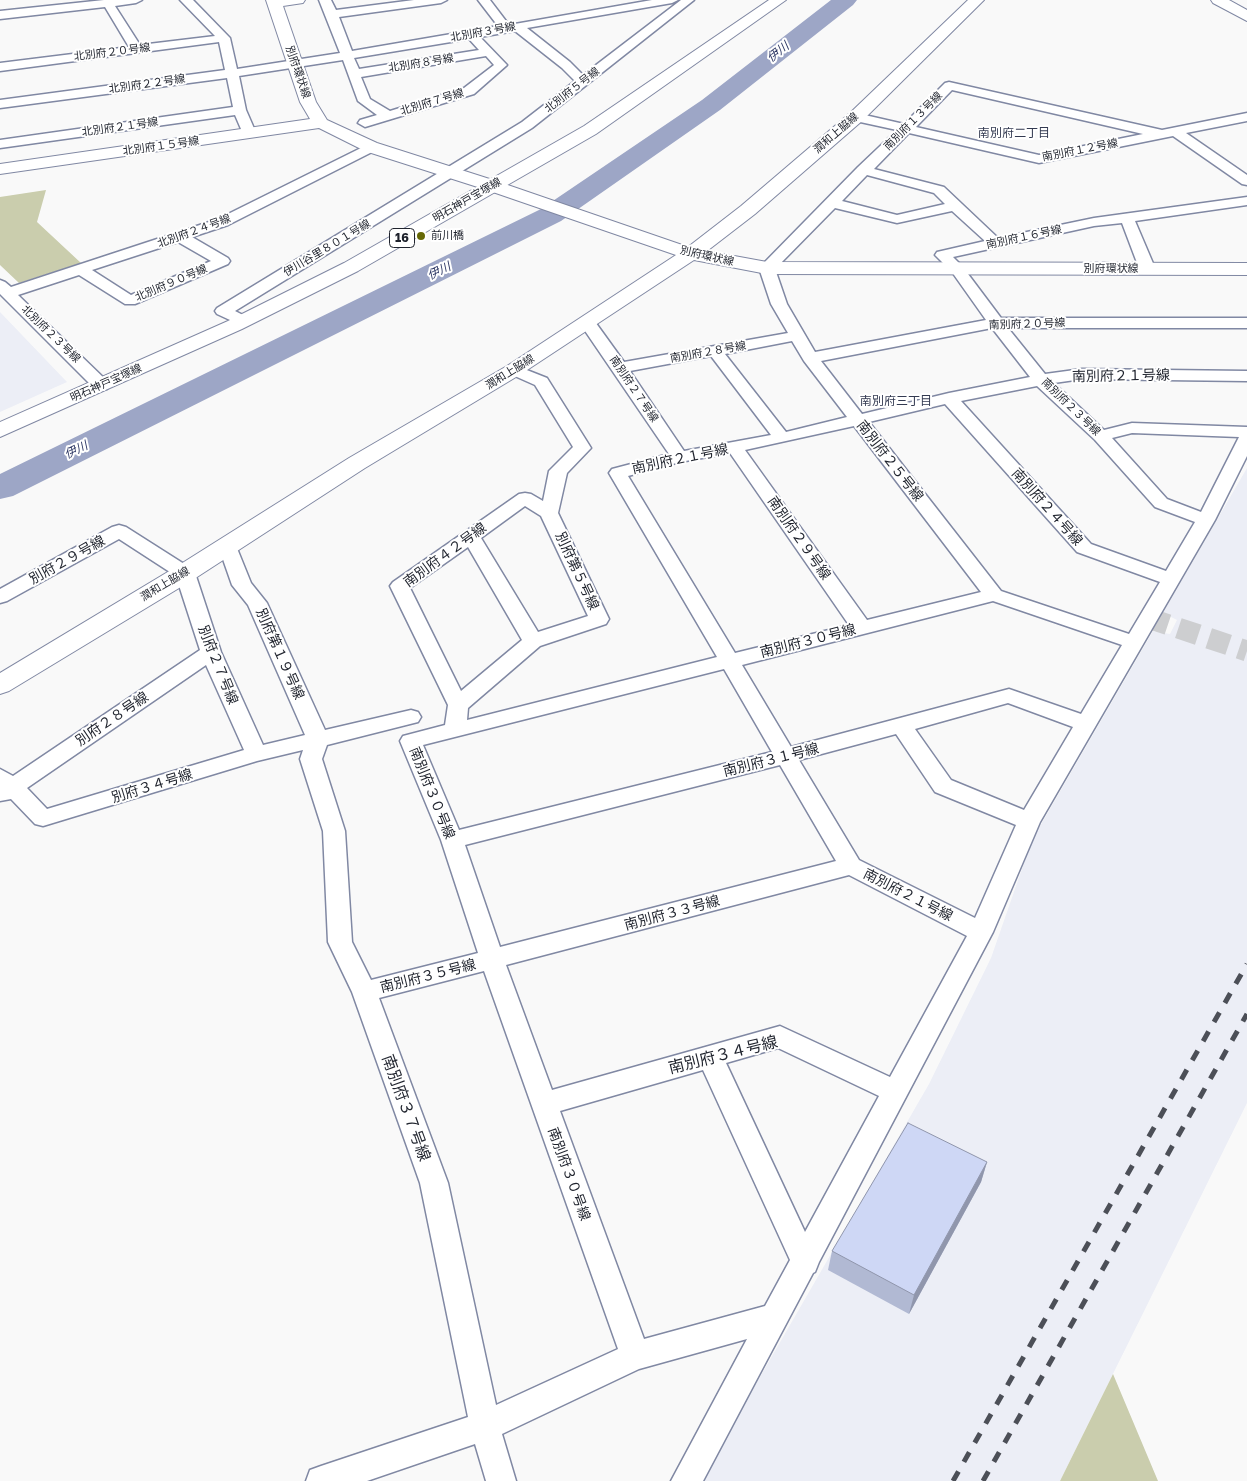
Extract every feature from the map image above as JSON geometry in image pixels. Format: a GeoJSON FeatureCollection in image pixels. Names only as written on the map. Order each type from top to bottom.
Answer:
{"type":"FeatureCollection","features":[{"type":"Feature","properties":{"kind":"street"},"geometry":{"type":"LineString","coordinates":[[0,15],[136,0]]}},
{"type":"Feature","properties":{"kind":"street"},"geometry":{"type":"LineString","coordinates":[[186,0],[224,38],[240,110],[249,133]]}},
{"type":"Feature","properties":{"kind":"street"},"geometry":{"type":"LineString","coordinates":[[273,1],[298,0]]}},
{"type":"Feature","properties":{"kind":"street","name":"北別府７号線"},"geometry":{"type":"LineString","coordinates":[[325,0],[348,55],[364,101],[388,116],[469,91],[501,65],[471,34]]}},
{"type":"Feature","properties":{"kind":"street"},"geometry":{"type":"LineString","coordinates":[[332,14],[441,0]]}},
{"type":"Feature","properties":{"kind":"street"},"geometry":{"type":"LineString","coordinates":[[484,0],[511,27],[566,65],[582,81]]}},
{"type":"Feature","properties":{"kind":"street","name":"北別府３号線"},"geometry":{"type":"LineString","coordinates":[[294,65],[672,0]]}},
{"type":"Feature","properties":{"kind":"street","name":"北別府５号線"},"geometry":{"type":"LineString","coordinates":[[449,172],[527,125],[582,81],[634,44],[662,19],[688,0]]}},
{"type":"Feature","properties":{"kind":"street","name":"明石神戸宝塚線"},"geometry":{"type":"LineString","coordinates":[[0,430],[243,321],[351,267],[498,188],[590,130],[779,0]]}},
{"type":"Feature","properties":{"kind":"street","name":"潤和上脇線"},"geometry":{"type":"LineString","coordinates":[[0,685],[185,573],[356,463],[514,370],[691,254],[748,210],[856,117],[977,0]]}},
{"type":"Feature","properties":{"kind":"street"},"geometry":{"type":"LineString","coordinates":[[1218,0],[1247,16]]}},
{"type":"Feature","properties":{"kind":"street","name":"別府環状線"},"geometry":{"type":"LineString","coordinates":[[273,1],[308,102],[321,123],[371,147],[691,254],[767,268],[1247,269]]}},
{"type":"Feature","properties":{"kind":"street"},"geometry":{"type":"LineString","coordinates":[[108,4],[136,49]]}},
{"type":"Feature","properties":{"kind":"street","name":"北別府２０号線"},"geometry":{"type":"LineString","coordinates":[[0,67],[224,38]]}},
{"type":"Feature","properties":{"kind":"street","name":"北別府８号線"},"geometry":{"type":"LineString","coordinates":[[354,74],[488,52]]}},
{"type":"Feature","properties":{"kind":"street","name":"北別府２２号線"},"geometry":{"type":"LineString","coordinates":[[0,104],[294,65]]}},
{"type":"Feature","properties":{"kind":"street","name":"南別府１３号線"},"geometry":{"type":"LineString","coordinates":[[767,268],[949,86],[1168,132]]}},
{"type":"Feature","properties":{"kind":"street","name":"北別府２１号線"},"geometry":{"type":"LineString","coordinates":[[0,144],[240,110]]}},
{"type":"Feature","properties":{"kind":"street"},"geometry":{"type":"LineString","coordinates":[[365,123],[388,116]]}},
{"type":"Feature","properties":{"kind":"street","name":"南別府１２号線"},"geometry":{"type":"LineString","coordinates":[[856,117],[1039,159],[1247,117]]}},
{"type":"Feature","properties":{"kind":"street","name":"北別府１５号線"},"geometry":{"type":"LineString","coordinates":[[0,169],[321,123]]}},
{"type":"Feature","properties":{"kind":"street"},"geometry":{"type":"LineString","coordinates":[[1168,132],[1247,181]]}},
{"type":"Feature","properties":{"kind":"street","name":"北別府２４号線"},"geometry":{"type":"LineString","coordinates":[[4,289],[80,269],[223,222],[371,147]]}},
{"type":"Feature","properties":{"kind":"street"},"geometry":{"type":"LineString","coordinates":[[863,170],[939,190],[996,244]]}},
{"type":"Feature","properties":{"kind":"street","name":"伊川谷里８０１号線"},"geometry":{"type":"LineString","coordinates":[[243,321],[223,311],[449,172]]}},
{"type":"Feature","properties":{"kind":"street"},"geometry":{"type":"LineString","coordinates":[[1147,268],[1127,218],[1247,201]]}},
{"type":"Feature","properties":{"kind":"street"},"geometry":{"type":"LineString","coordinates":[[832,203],[897,219],[955,206]]}},
{"type":"Feature","properties":{"kind":"street","name":"南別府１６号線"},"geometry":{"type":"LineString","coordinates":[[957,269],[942,255],[1094,222],[1127,218]]}},
{"type":"Feature","properties":{"kind":"street","name":"北別府９０号線"},"geometry":{"type":"LineString","coordinates":[[80,269],[130,302],[222,261],[181,237]]}},
{"type":"Feature","properties":{"kind":"street","name":"南別府２５号線"},"geometry":{"type":"LineString","coordinates":[[767,268],[779,304],[810,358],[994,595]]}},
{"type":"Feature","properties":{"kind":"street","name":"南別府２３号線"},"geometry":{"type":"LineString","coordinates":[[957,269],[1041,380],[1101,436],[1161,503],[1206,520]]}},
{"type":"Feature","properties":{"kind":"street","name":"北別府２３号線"},"geometry":{"type":"LineString","coordinates":[[4,289],[101,385]]}},
{"type":"Feature","properties":{"kind":"street","name":"南別府２７号線"},"geometry":{"type":"LineString","coordinates":[[587,322],[620,368],[679,458]]}},
{"type":"Feature","properties":{"kind":"street","name":"南別府２０号線"},"geometry":{"type":"LineString","coordinates":[[810,358],[996,322],[1247,323]]}},
{"type":"Feature","properties":{"kind":"street","name":"南別府２８号線"},"geometry":{"type":"LineString","coordinates":[[620,368],[796,336]]}},
{"type":"Feature","properties":{"kind":"street"},"geometry":{"type":"LineString","coordinates":[[715,350],[782,438]]}},
{"type":"Feature","properties":{"kind":"street"},"geometry":{"type":"LineString","coordinates":[[514,370],[541,382],[582,448],[558,471],[549,513]]}},
{"type":"Feature","properties":{"kind":"street","name":"南別府２１号線"},"geometry":{"type":"LineString","coordinates":[[981,932],[851,866],[618,473],[679,458],[782,438],[949,398],[1041,380],[1082,374],[1247,376]]}},
{"type":"Feature","properties":{"kind":"street","name":"南別府２４号線"},"geometry":{"type":"LineString","coordinates":[[949,398],[1084,548],[1170,579]]}},
{"type":"Feature","properties":{"kind":"street"},"geometry":{"type":"LineString","coordinates":[[1101,436],[1132,428],[1247,432]]}},
{"type":"Feature","properties":{"kind":"street"},"geometry":{"type":"LineString","coordinates":[[686,1481],[805,1263],[981,932],[1030,821],[1206,520],[1247,438]]}},
{"type":"Feature","properties":{"kind":"street","name":"南別府２９号線"},"geometry":{"type":"LineString","coordinates":[[735,448],[862,628]]}},
{"type":"Feature","properties":{"kind":"street","name":"南別府４２号線"},"geometry":{"type":"LineString","coordinates":[[458,705],[400,586],[525,498],[549,513]]}},
{"type":"Feature","properties":{"kind":"street","name":"別府第５号線"},"geometry":{"type":"LineString","coordinates":[[458,705],[533,641],[600,619],[549,513]]}},
{"type":"Feature","properties":{"kind":"street","name":"別府２９号線"},"geometry":{"type":"LineString","coordinates":[[0,597],[120,531],[185,573]]}},
{"type":"Feature","properties":{"kind":"street"},"geometry":{"type":"LineString","coordinates":[[471,536],[533,641]]}},
{"type":"Feature","properties":{"kind":"street","name":"別府第１９号線"},"geometry":{"type":"LineString","coordinates":[[227,545],[242,585],[257,603],[318,739]]}},
{"type":"Feature","properties":{"kind":"street","name":"別府２７号線"},"geometry":{"type":"LineString","coordinates":[[185,573],[211,652],[256,754]]}},
{"type":"Feature","properties":{"kind":"street"},"geometry":{"type":"LineString","coordinates":[[994,595],[1133,642]]}},
{"type":"Feature","properties":{"kind":"street","name":"南別府３０号線"},"geometry":{"type":"LineString","coordinates":[[635,1356],[492,960],[452,840],[411,741],[994,595]]}},
{"type":"Feature","properties":{"kind":"street","name":"別府２８号線"},"geometry":{"type":"LineString","coordinates":[[4,786],[211,652]]}},
{"type":"Feature","properties":{"kind":"street","name":"南別府３１号線"},"geometry":{"type":"LineString","coordinates":[[452,840],[786,756],[1008,696],[1086,724]]}},
{"type":"Feature","properties":{"kind":"street"},"geometry":{"type":"LineString","coordinates":[[455,730],[458,705]]}},
{"type":"Feature","properties":{"kind":"street"},"geometry":{"type":"LineString","coordinates":[[318,739],[411,717]]}},
{"type":"Feature","properties":{"kind":"street"},"geometry":{"type":"LineString","coordinates":[[901,725],[943,786],[1030,821]]}},
{"type":"Feature","properties":{"kind":"street","name":"別府３４号線"},"geometry":{"type":"LineString","coordinates":[[4,786],[43,818],[256,754],[318,739]]}},
{"type":"Feature","properties":{"kind":"street","name":"南別府３７号線"},"geometry":{"type":"LineString","coordinates":[[318,739],[311,759],[334,831],[340,942],[364,992],[434,1183],[485,1426],[501,1481]]}},
{"type":"Feature","properties":{"kind":"street","name":"南別府３３号線"},"geometry":{"type":"LineString","coordinates":[[492,960],[851,866]]}},
{"type":"Feature","properties":{"kind":"street","name":"南別府３５号線"},"geometry":{"type":"LineString","coordinates":[[364,992],[492,960]]}},
{"type":"Feature","properties":{"kind":"street","name":"南別府３４号線"},"geometry":{"type":"LineString","coordinates":[[544,1104],[780,1037],[896,1092]]}},
{"type":"Feature","properties":{"kind":"street"},"geometry":{"type":"LineString","coordinates":[[710,1056],[805,1263]]}},
{"type":"Feature","properties":{"kind":"street"},"geometry":{"type":"LineString","coordinates":[[321,1481],[485,1426],[635,1356],[775,1317]]}},
{"type":"Feature","properties":{"kind":"shaded area"},"geometry":{"type":"Polygon","coordinates":[[[0,312],[67,382],[0,412],[0,312]]]}},
{"type":"Feature","properties":{"kind":"shaded area"},"geometry":{"type":"Polygon","coordinates":[[[1247,468],[1247,1103],[1060,1481],[700,1481],[929,1084],[991,958],[1032,840],[1153,631],[1170,634],[1177,620],[1163,613],[1247,468]]]}},
{"type":"Feature","properties":{"kind":"green space"},"geometry":{"type":"Polygon","coordinates":[[[46,190],[37,222],[81,263],[19,283],[0,265],[0,197],[46,190]]]}},
{"type":"Feature","properties":{"kind":"green space"},"geometry":{"type":"Polygon","coordinates":[[[1113,1374],[1158,1481],[1060,1481],[1113,1374]]]}},
{"type":"Feature","properties":{"kind":"building"},"geometry":{"type":"Polygon","coordinates":[[[908,1123],[987,1162],[914,1295],[832,1251],[908,1123]]]}},
{"type":"Feature","properties":{"kind":"waterway","name":"伊川"},"geometry":{"type":"LineString","coordinates":[[0,488],[551,215],[711,105],[845,0]]}},
{"type":"Feature","properties":{"kind":"tunnel"},"geometry":{"type":"LineString","coordinates":[[1148,618],[1247,651]]}},
{"type":"Feature","properties":{"kind":"railway"},"geometry":{"type":"LineString","coordinates":[[953,1481],[1247,964]]}},
{"type":"Feature","properties":{"kind":"railway"},"geometry":{"type":"LineString","coordinates":[[983,1481],[1247,1014]]}},
{"type":"Feature","properties":{"kind":"place","name":"前川橋"},"geometry":{"type":"Point","coordinates":[421,236]}},
{"type":"Feature","properties":{"kind":"district","name":"南別府二丁目"},"geometry":{"type":"Point","coordinates":[1014,133]}},
{"type":"Feature","properties":{"kind":"district","name":"南別府三丁目"},"geometry":{"type":"Point","coordinates":[896,401]}}]}
